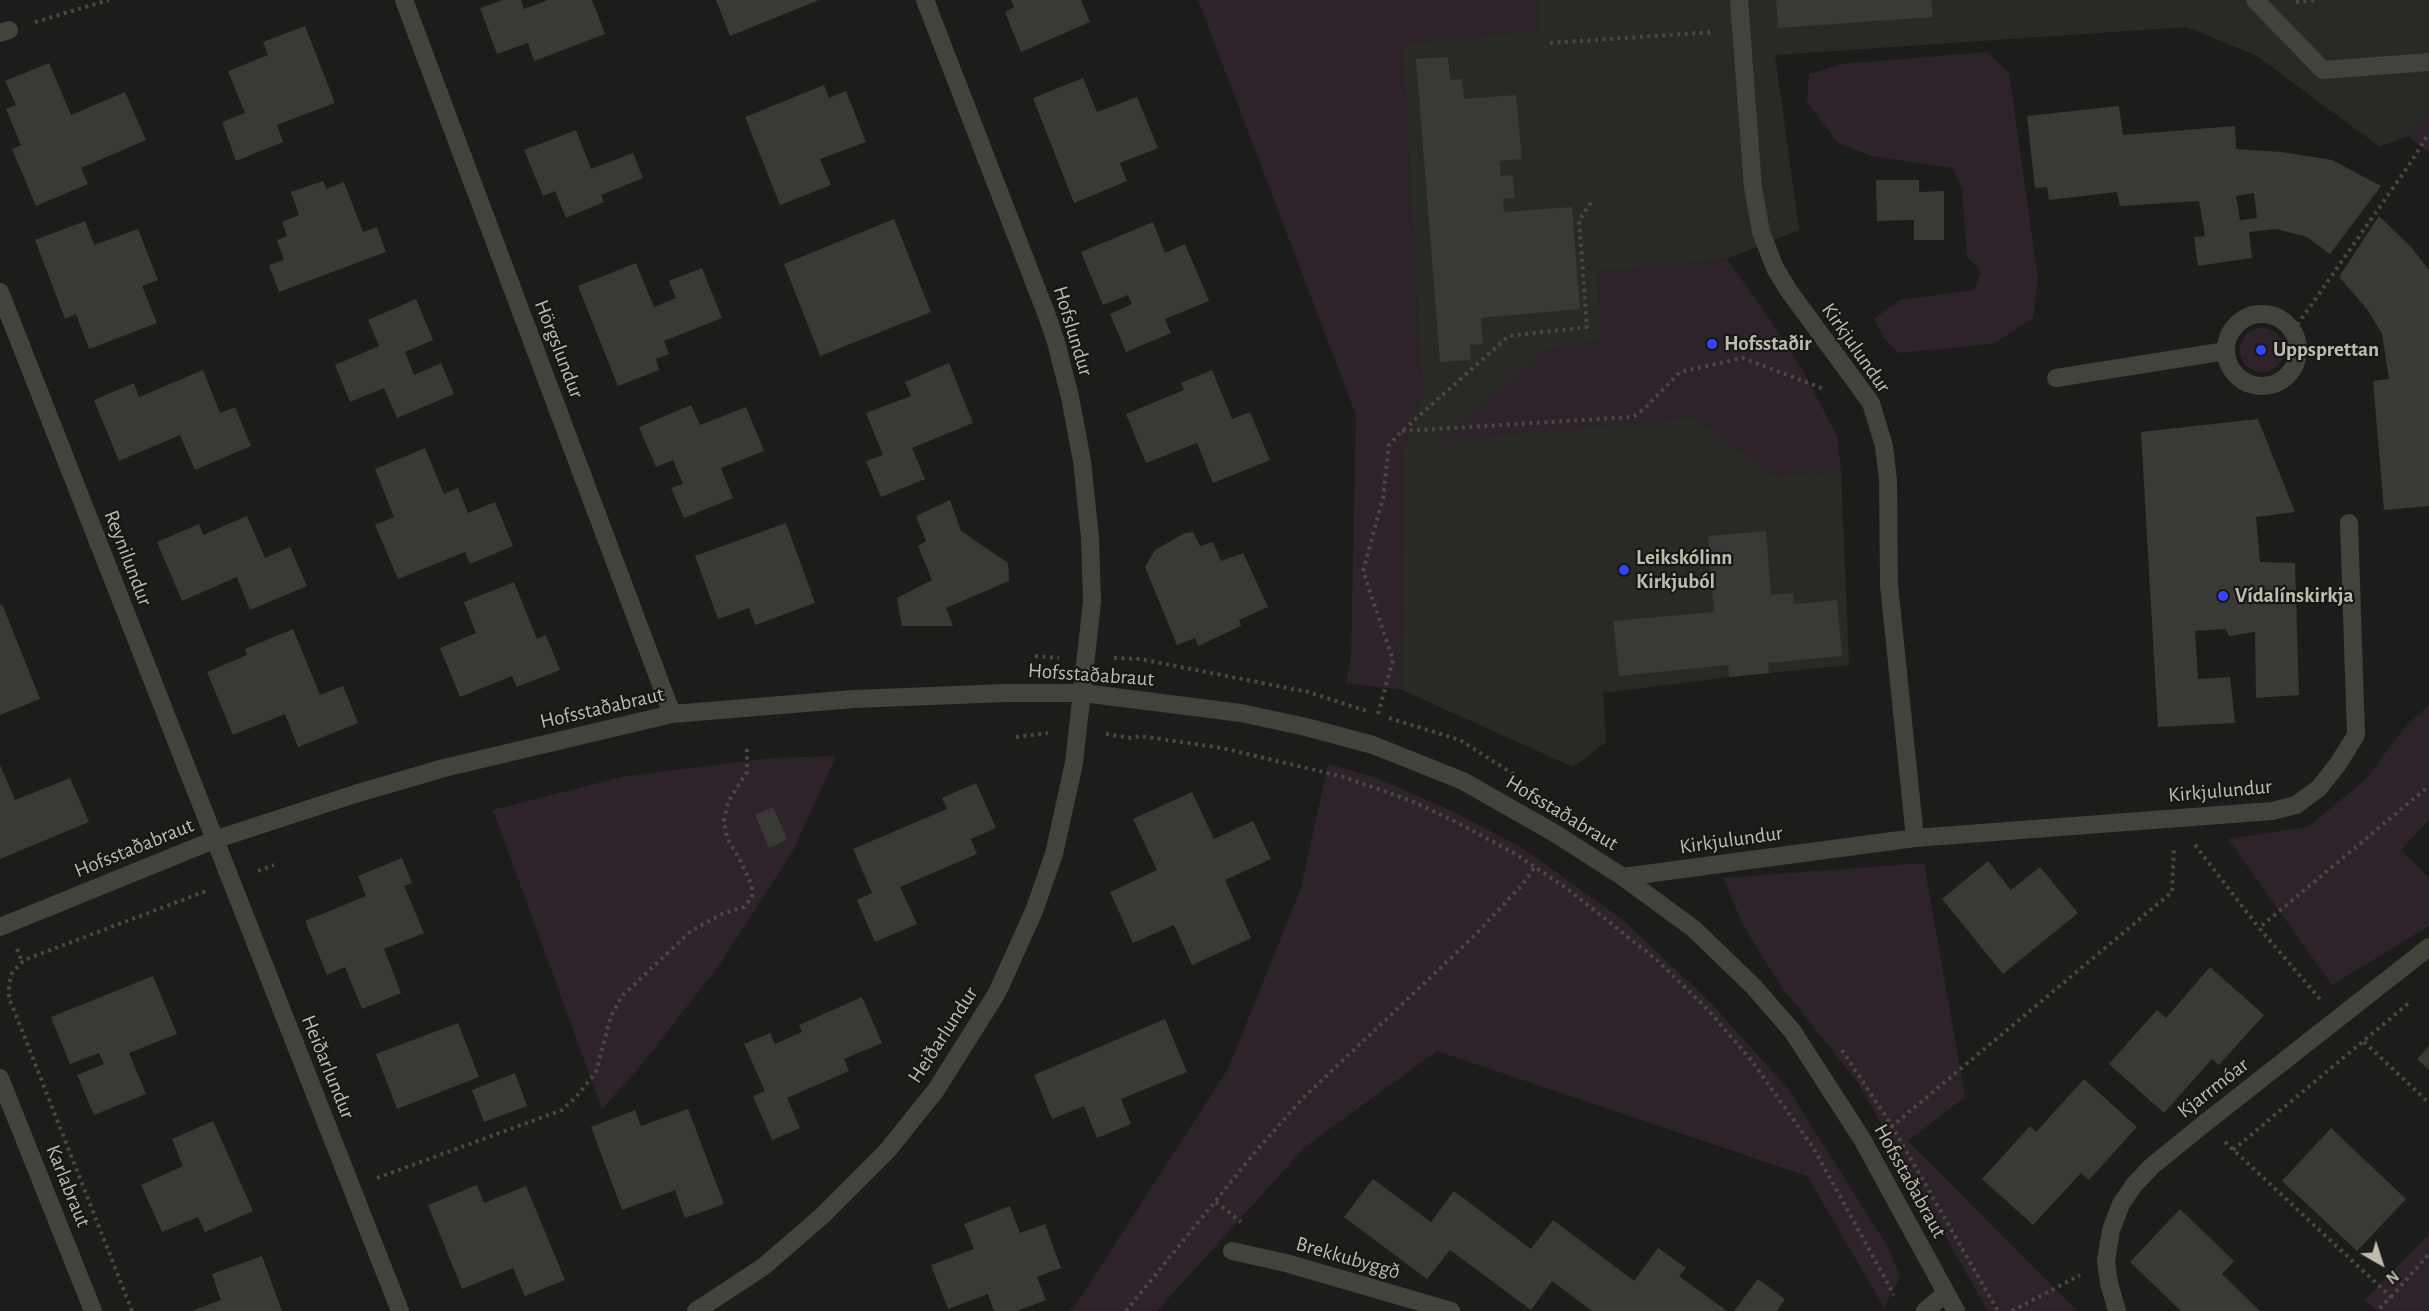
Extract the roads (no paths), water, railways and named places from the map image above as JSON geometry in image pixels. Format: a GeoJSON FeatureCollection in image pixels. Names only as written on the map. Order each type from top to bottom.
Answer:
{"type":"FeatureCollection","features":[{"type":"Feature","properties":{"kind":"street","name":"Hörgslundur"},"geometry":{"type":"LineString","coordinates":[[404,0],[672,714]]}},
{"type":"Feature","properties":{"kind":"street","name":"Hofslundur"},"geometry":{"type":"LineString","coordinates":[[925,0],[1047,313],[1070,397],[1082,461],[1090,538],[1092,602],[1083,693]]}},
{"type":"Feature","properties":{"kind":"street","name":"Kirkjulundur"},"geometry":{"type":"LineString","coordinates":[[1739,0],[1753,187],[1757,217],[1766,247],[1789,291],[1870,403],[1884,446],[1888,480],[1889,585],[1915,838]]}},
{"type":"Feature","properties":{"kind":"street"},"geometry":{"type":"LineString","coordinates":[[2255,0],[2323,70],[2429,62]]}},
{"type":"Feature","properties":{"kind":"street","name":"Reynilundur"},"geometry":{"type":"LineString","coordinates":[[0,292],[214,840]]}},
{"type":"Feature","properties":{"kind":"street"},"geometry":{"type":"LineString","coordinates":[[2259,314],[2271,315],[2285,322],[2293,331],[2298,343],[2296,362],[2289,374],[2274,384],[2262,386],[2244,382],[2228,363],[2226,351],[2229,336],[2235,326],[2247,317],[2259,314]]}},
{"type":"Feature","properties":{"kind":"street"},"geometry":{"type":"LineString","coordinates":[[2056,378],[2226,351]]}},
{"type":"Feature","properties":{"kind":"street","name":"Kirkjulundur"},"geometry":{"type":"LineString","coordinates":[[1623,877],[1915,838],[2272,811],[2296,805],[2319,788],[2338,764],[2356,735],[2349,524]]}},
{"type":"Feature","properties":{"kind":"street","name":"Hofsstaðabraut"},"geometry":{"type":"LineString","coordinates":[[0,927],[214,840],[355,794],[444,768],[672,714],[866,698],[1006,693],[1083,693],[1241,713],[1374,745],[1463,781],[1533,819],[1623,877],[1694,929],[1754,987],[1793,1032],[1866,1147],[1956,1311]]}},
{"type":"Feature","properties":{"kind":"street","name":"Heiðarlundur"},"geometry":{"type":"LineString","coordinates":[[696,1311],[763,1268],[863,1178],[909,1125],[962,1050],[997,993],[1046,883],[1068,800],[1083,693]]}},
{"type":"Feature","properties":{"kind":"street","name":"Heiðarlundur"},"geometry":{"type":"LineString","coordinates":[[214,840],[400,1311]]}},
{"type":"Feature","properties":{"kind":"street","name":"Kjarrmóar"},"geometry":{"type":"LineString","coordinates":[[2117,1311],[2106,1261],[2111,1230],[2121,1204],[2134,1185],[2152,1166],[2205,1123],[2429,947]]}},
{"type":"Feature","properties":{"kind":"street","name":"Karlabraut"},"geometry":{"type":"LineString","coordinates":[[0,1078],[93,1311]]}},
{"type":"Feature","properties":{"kind":"street","name":"Brekkubyggð"},"geometry":{"type":"LineString","coordinates":[[1232,1251],[1286,1263],[1451,1311]]}},
{"type":"Feature","properties":{"kind":"street"},"geometry":{"type":"LineString","coordinates":[[1926,1311],[1946,1293]]}},
{"type":"Feature","properties":{"kind":"place","name":"Hofsstaðir"},"geometry":{"type":"Point","coordinates":[1712,344]}},
{"type":"Feature","properties":{"kind":"place","name":"Uppsprettan"},"geometry":{"type":"Point","coordinates":[2261,350]}},
{"type":"Feature","properties":{"kind":"place","name":"Leikskólinn Kirkjuból"},"geometry":{"type":"Point","coordinates":[1624,570]}},
{"type":"Feature","properties":{"kind":"place","name":"Vídalínskirkja"},"geometry":{"type":"Point","coordinates":[2223,596]}}]}
